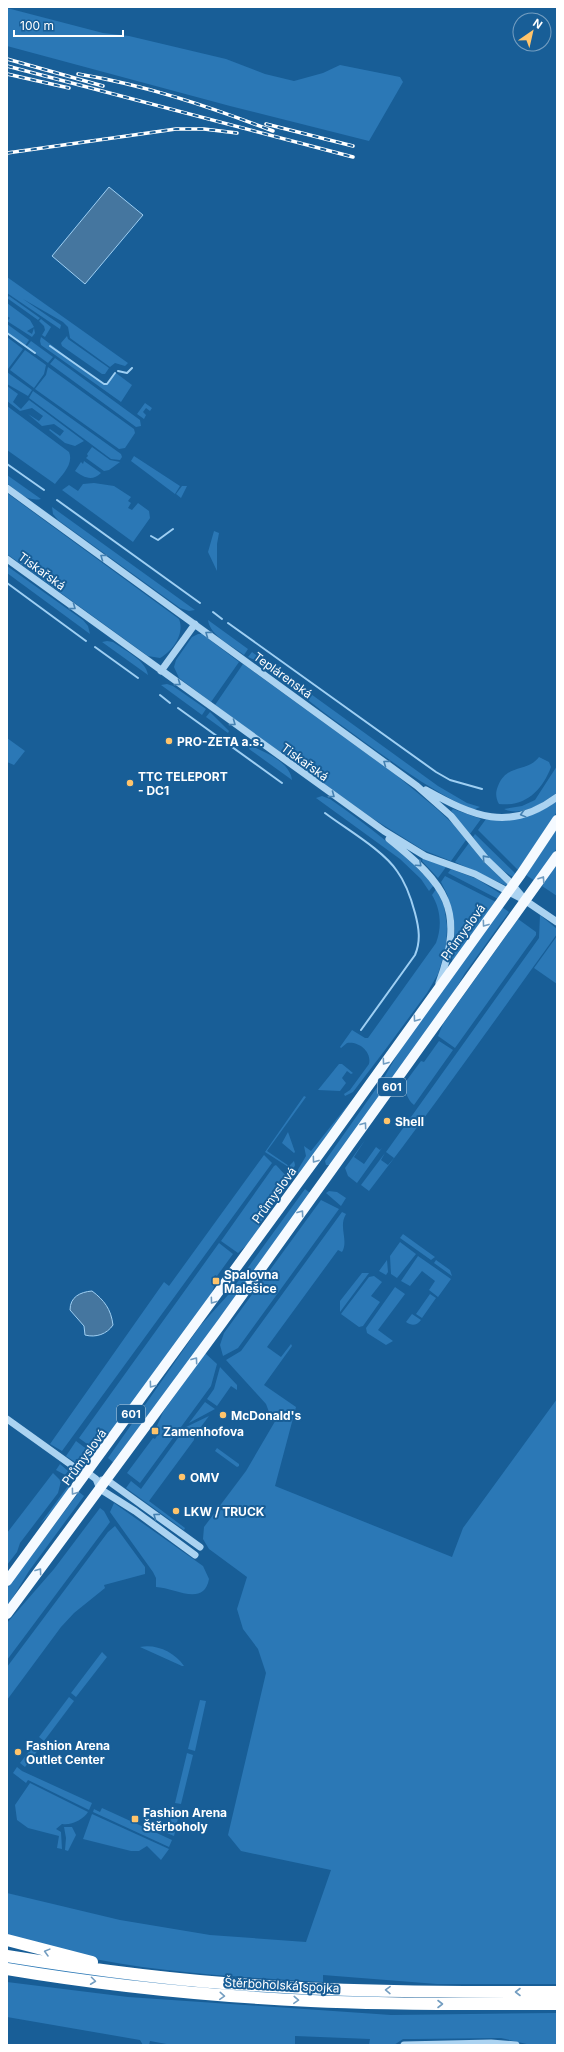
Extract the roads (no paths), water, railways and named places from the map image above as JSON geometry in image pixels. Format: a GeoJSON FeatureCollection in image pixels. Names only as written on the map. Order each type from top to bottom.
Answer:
{"type":"FeatureCollection","features":[{"type":"Feature","properties":{"kind":"highway"},"geometry":{"type":"LineString","coordinates":[[7,1940],[58,1954],[167,1978]]}},
{"type":"Feature","properties":{"kind":"highway","name":"Štěrboholská spojka"},"geometry":{"type":"LineString","coordinates":[[7,1956],[167,1978],[251,1985],[327,1989],[557,1992]]}},
{"type":"Feature","properties":{"kind":"highway","name":"Štěrboholská spojka"},"geometry":{"type":"LineString","coordinates":[[7,1968],[54,1976],[183,1992],[276,1999],[386,2003],[557,2005]]}},
{"type":"Feature","properties":{"kind":"highway"},"geometry":{"type":"LineString","coordinates":[[7,1974],[54,1976]]}},
{"type":"Feature","properties":{"kind":"main road","name":"Průmyslová"},"geometry":{"type":"LineString","coordinates":[[7,1614],[95,1480],[436,992],[511,889],[557,820]]}},
{"type":"Feature","properties":{"kind":"main road","name":"Průmyslová"},"geometry":{"type":"LineString","coordinates":[[7,1581],[95,1480],[107,1480],[557,856]]}},
{"type":"Feature","properties":{"kind":"street","name":"Teplárenská"},"geometry":{"type":"LineString","coordinates":[[7,488],[417,786],[451,816],[511,889],[557,922]]}},
{"type":"Feature","properties":{"kind":"street","name":"Tiskařská"},"geometry":{"type":"LineString","coordinates":[[7,559],[356,812],[419,852],[511,889]]}},
{"type":"Feature","properties":{"kind":"street"},"geometry":{"type":"LineString","coordinates":[[161,671],[195,624]]}},
{"type":"Feature","properties":{"kind":"street"},"geometry":{"type":"LineString","coordinates":[[417,786],[469,812],[492,817],[523,814],[538,809],[557,797]]}},
{"type":"Feature","properties":{"kind":"street"},"geometry":{"type":"LineString","coordinates":[[356,812],[428,872],[445,898],[450,922],[451,939],[446,963],[436,992]]}},
{"type":"Feature","properties":{"kind":"street"},"geometry":{"type":"LineString","coordinates":[[7,1419],[70,1465],[95,1480],[195,1555]]}},
{"type":"Feature","properties":{"kind":"street"},"geometry":{"type":"LineString","coordinates":[[107,1480],[200,1547]]}},
{"type":"Feature","properties":{"kind":"street"},"geometry":{"type":"LineString","coordinates":[[404,2045],[491,2043],[516,2045]]}},
{"type":"Feature","properties":{"kind":"waterway"},"geometry":{"type":"LineString","coordinates":[[7,333],[35,353]]}},
{"type":"Feature","properties":{"kind":"waterway"},"geometry":{"type":"LineString","coordinates":[[50,346],[104,384],[107,384],[115,373]]}},
{"type":"Feature","properties":{"kind":"waterway"},"geometry":{"type":"LineString","coordinates":[[118,371],[127,373],[132,368]]}},
{"type":"Feature","properties":{"kind":"waterway"},"geometry":{"type":"LineString","coordinates":[[7,464],[44,490]]}},
{"type":"Feature","properties":{"kind":"waterway"},"geometry":{"type":"LineString","coordinates":[[57,500],[200,603]]}},
{"type":"Feature","properties":{"kind":"waterway"},"geometry":{"type":"LineString","coordinates":[[151,536],[158,540],[173,529]]}},
{"type":"Feature","properties":{"kind":"waterway"},"geometry":{"type":"LineString","coordinates":[[7,583],[86,641]]}},
{"type":"Feature","properties":{"kind":"waterway"},"geometry":{"type":"LineString","coordinates":[[213,612],[222,619]]}},
{"type":"Feature","properties":{"kind":"waterway"},"geometry":{"type":"LineString","coordinates":[[228,623],[436,772],[450,780],[482,789]]}},
{"type":"Feature","properties":{"kind":"waterway"},"geometry":{"type":"LineString","coordinates":[[95,647],[138,678]]}},
{"type":"Feature","properties":{"kind":"waterway"},"geometry":{"type":"LineString","coordinates":[[160,695],[170,703]]}},
{"type":"Feature","properties":{"kind":"waterway"},"geometry":{"type":"LineString","coordinates":[[178,708],[282,783]]}},
{"type":"Feature","properties":{"kind":"waterway"},"geometry":{"type":"LineString","coordinates":[[325,813],[364,840],[391,863],[406,886],[418,924],[419,940],[415,955],[361,1030]]}},
{"type":"Feature","properties":{"kind":"railway"},"geometry":{"type":"LineString","coordinates":[[7,59],[103,86]]}},
{"type":"Feature","properties":{"kind":"railway"},"geometry":{"type":"LineString","coordinates":[[7,66],[353,157]]}},
{"type":"Feature","properties":{"kind":"railway"},"geometry":{"type":"LineString","coordinates":[[7,74],[69,88]]}},
{"type":"Feature","properties":{"kind":"railway"},"geometry":{"type":"LineString","coordinates":[[78,74],[128,84],[177,98],[273,131]]}},
{"type":"Feature","properties":{"kind":"railway"},"geometry":{"type":"LineString","coordinates":[[266,124],[353,146]]}},
{"type":"Feature","properties":{"kind":"railway"},"geometry":{"type":"LineString","coordinates":[[7,153],[176,129],[204,129],[237,133]]}},
{"type":"Feature","properties":{"kind":"place","name":"PRO-ZETA a.s."},"geometry":{"type":"Point","coordinates":[169,741]}},
{"type":"Feature","properties":{"kind":"place","name":"TTC TELEPORT - DC1"},"geometry":{"type":"Point","coordinates":[130,783]}},
{"type":"Feature","properties":{"kind":"place","name":"Shell"},"geometry":{"type":"Point","coordinates":[387,1121]}},
{"type":"Feature","properties":{"kind":"place","name":"Spalovna Malešice"},"geometry":{"type":"Point","coordinates":[216,1281]}},
{"type":"Feature","properties":{"kind":"place","name":"McDonald's"},"geometry":{"type":"Point","coordinates":[223,1415]}},
{"type":"Feature","properties":{"kind":"place","name":"Zamenhofova"},"geometry":{"type":"Point","coordinates":[155,1431]}},
{"type":"Feature","properties":{"kind":"place","name":"OMV"},"geometry":{"type":"Point","coordinates":[182,1477]}},
{"type":"Feature","properties":{"kind":"place","name":"LKW / TRUCK"},"geometry":{"type":"Point","coordinates":[176,1511]}},
{"type":"Feature","properties":{"kind":"place","name":"Fashion Arena Outlet Center"},"geometry":{"type":"Point","coordinates":[18,1752]}},
{"type":"Feature","properties":{"kind":"place","name":"Fashion Arena Štěrboholy"},"geometry":{"type":"Point","coordinates":[135,1819]}}]}
